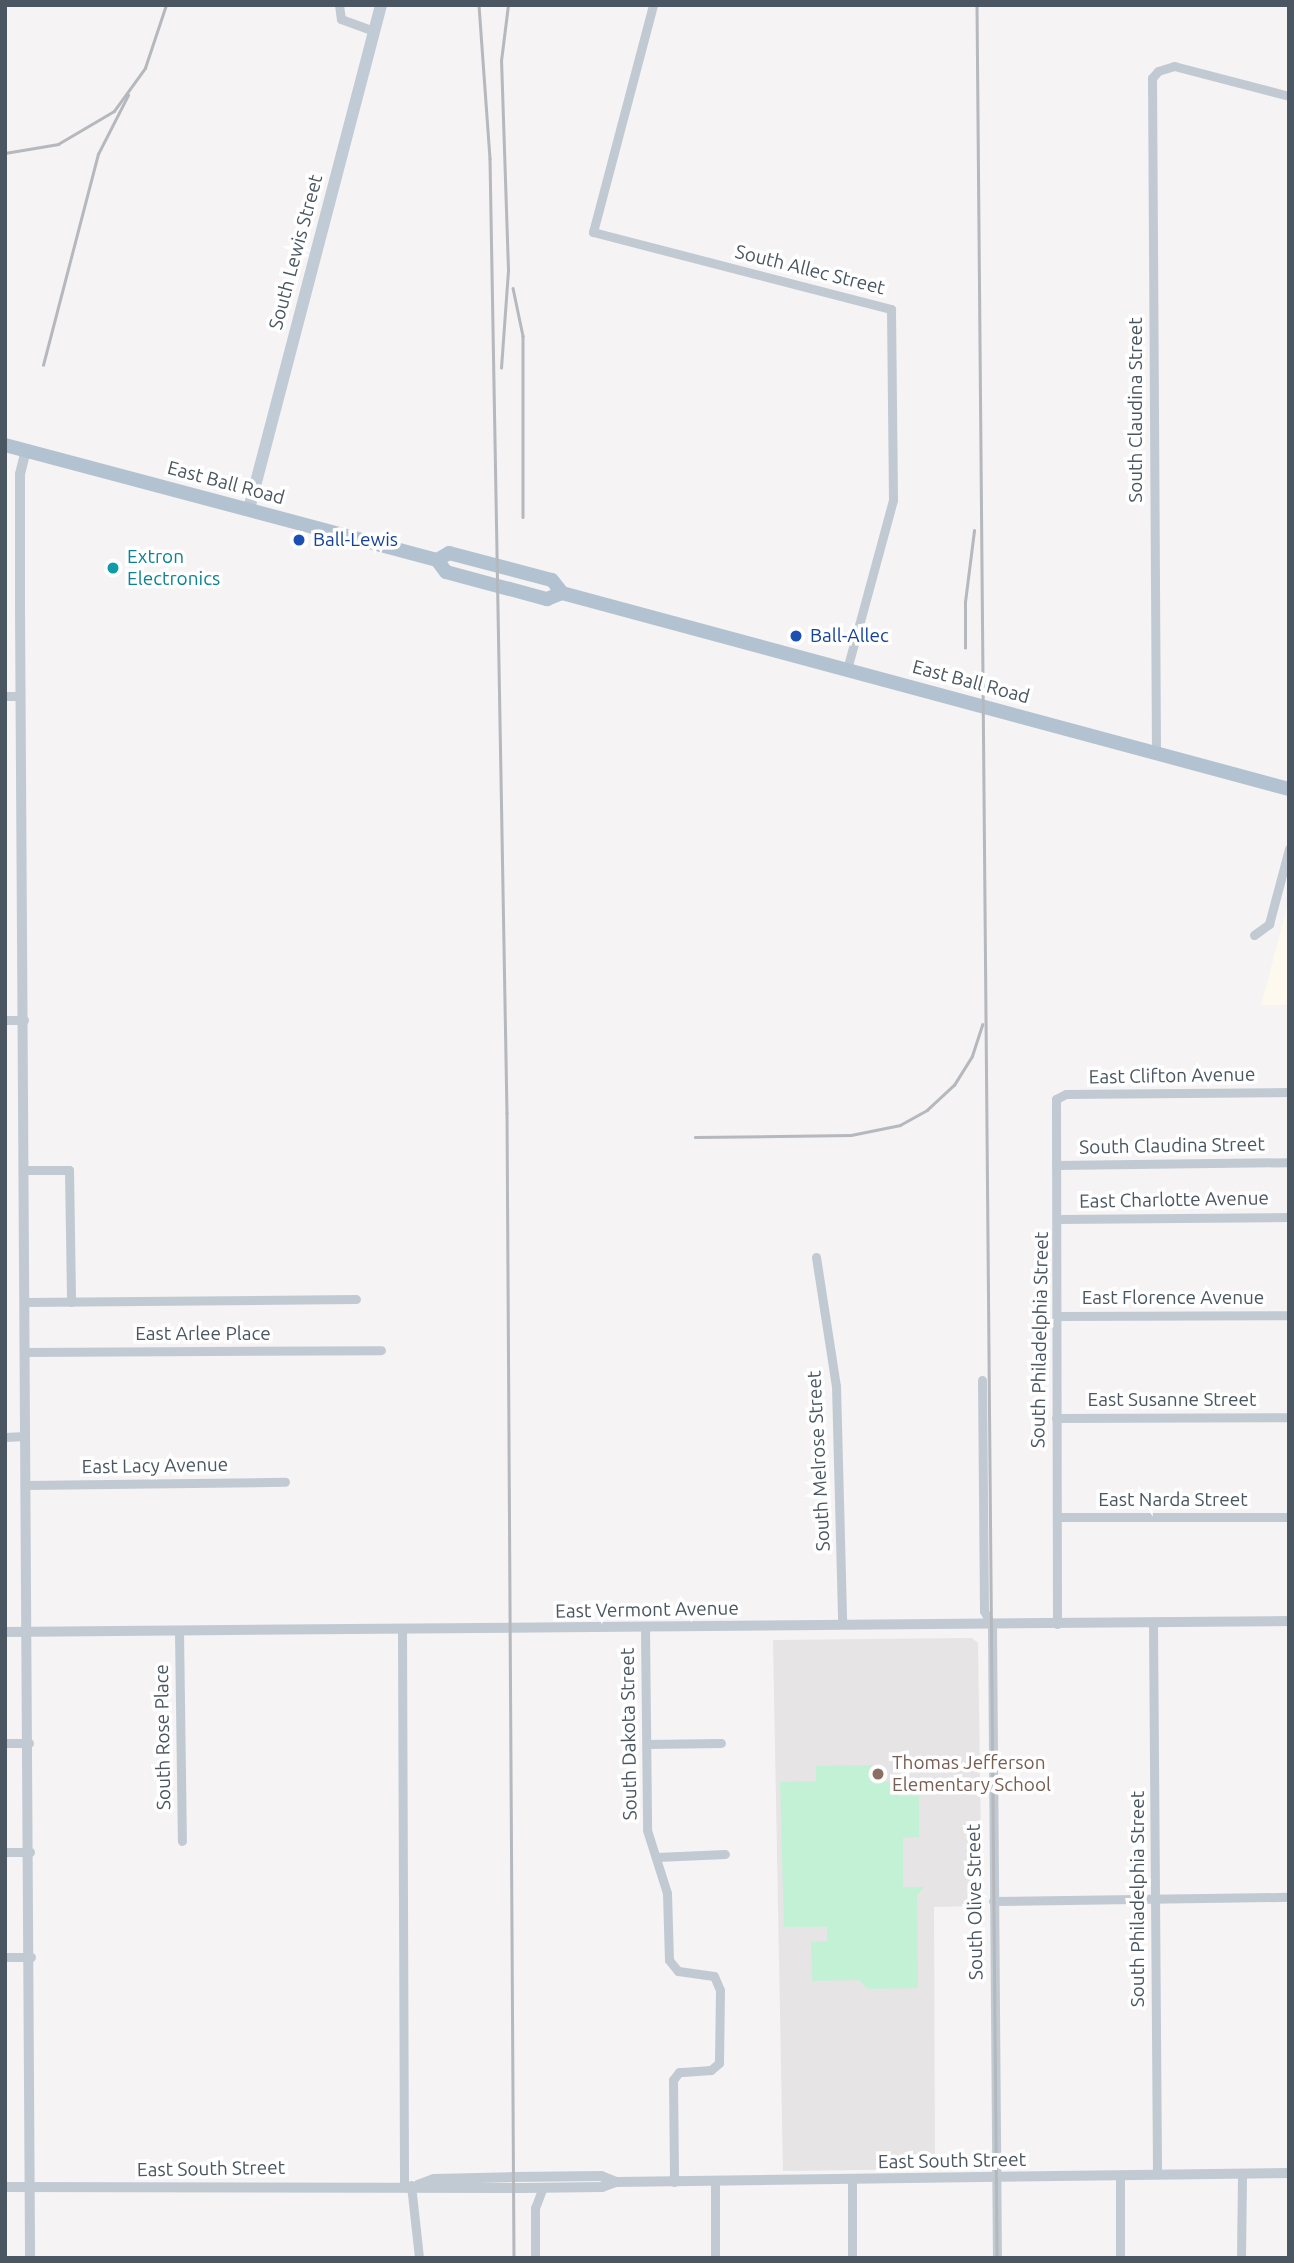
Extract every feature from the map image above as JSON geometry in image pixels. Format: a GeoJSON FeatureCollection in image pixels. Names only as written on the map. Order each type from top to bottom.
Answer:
{"type":"FeatureCollection","features":[{"type":"Feature","properties":{"kind":"main road","name":"South Lewis Street"},"geometry":{"type":"LineString","coordinates":[[249,509],[381,5]]}},
{"type":"Feature","properties":{"kind":"main road","name":"East Ball Road"},"geometry":{"type":"LineString","coordinates":[[5,444],[437,559],[446,572],[468,578],[547,599],[562,593],[1289,789]]}},
{"type":"Feature","properties":{"kind":"street"},"geometry":{"type":"LineString","coordinates":[[339,5],[341,19],[374,31]]}},
{"type":"Feature","properties":{"kind":"street","name":"South Allec Street"},"geometry":{"type":"LineString","coordinates":[[653,5],[593,232],[891,309],[893,500],[847,669]]}},
{"type":"Feature","properties":{"kind":"street","name":"South Claudina Street"},"geometry":{"type":"LineString","coordinates":[[1156,751],[1151,89],[1158,71],[1174,66],[1289,96]]}},
{"type":"Feature","properties":{"kind":"street"},"geometry":{"type":"LineString","coordinates":[[26,450],[20,474],[20,696],[31,1956],[30,2258]]}},
{"type":"Feature","properties":{"kind":"street"},"geometry":{"type":"LineString","coordinates":[[5,696],[20,696]]}},
{"type":"Feature","properties":{"kind":"street"},"geometry":{"type":"LineString","coordinates":[[1254,935],[1269,924],[1289,849]]}},
{"type":"Feature","properties":{"kind":"street"},"geometry":{"type":"LineString","coordinates":[[5,1020],[24,1020]]}},
{"type":"Feature","properties":{"kind":"street","name":"East Clifton Avenue"},"geometry":{"type":"LineString","coordinates":[[1056,1099],[1066,1094],[1289,1092]]}},
{"type":"Feature","properties":{"kind":"street","name":"South Philadelphia Street"},"geometry":{"type":"LineString","coordinates":[[1056,1099],[1059,1219],[1057,1624]]}},
{"type":"Feature","properties":{"kind":"street","name":"South Claudina Street"},"geometry":{"type":"LineString","coordinates":[[1056,1165],[1289,1162]]}},
{"type":"Feature","properties":{"kind":"street"},"geometry":{"type":"LineString","coordinates":[[24,1170],[69,1170],[71,1302]]}},
{"type":"Feature","properties":{"kind":"street","name":"East Charlotte Avenue"},"geometry":{"type":"LineString","coordinates":[[1059,1219],[1289,1216]]}},
{"type":"Feature","properties":{"kind":"street","name":"South Melrose Street"},"geometry":{"type":"LineString","coordinates":[[816,1257],[836,1386],[842,1623]]}},
{"type":"Feature","properties":{"kind":"street"},"geometry":{"type":"LineString","coordinates":[[25,1302],[356,1299]]}},
{"type":"Feature","properties":{"kind":"street","name":"East Florence Avenue"},"geometry":{"type":"LineString","coordinates":[[1058,1316],[1289,1315]]}},
{"type":"Feature","properties":{"kind":"street","name":"East Arlee Place"},"geometry":{"type":"LineString","coordinates":[[25,1352],[381,1350]]}},
{"type":"Feature","properties":{"kind":"street","name":"South Olive Street"},"geometry":{"type":"LineString","coordinates":[[982,1380],[985,1611],[992,1626],[997,2258]]}},
{"type":"Feature","properties":{"kind":"street","name":"East Susanne Street"},"geometry":{"type":"LineString","coordinates":[[1056,1418],[1289,1418]]}},
{"type":"Feature","properties":{"kind":"street"},"geometry":{"type":"LineString","coordinates":[[5,1437],[25,1436]]}},
{"type":"Feature","properties":{"kind":"street","name":"East Lacy Avenue"},"geometry":{"type":"LineString","coordinates":[[25,1485],[285,1482]]}},
{"type":"Feature","properties":{"kind":"street","name":"East Narda Street"},"geometry":{"type":"LineString","coordinates":[[1057,1517],[1289,1517]]}},
{"type":"Feature","properties":{"kind":"street","name":"East Vermont Avenue"},"geometry":{"type":"LineString","coordinates":[[5,1632],[645,1628],[842,1623],[992,1626],[1289,1620]]}},
{"type":"Feature","properties":{"kind":"street","name":"South Philadelphia Street"},"geometry":{"type":"LineString","coordinates":[[1153,1624],[1157,2174]]}},
{"type":"Feature","properties":{"kind":"street","name":"South Dakota Street"},"geometry":{"type":"LineString","coordinates":[[645,1628],[648,1830],[668,1901],[670,1960],[683,1972],[714,1976],[720,1990],[719,2063],[711,2070],[679,2072],[673,2080],[674,2182]]}},
{"type":"Feature","properties":{"kind":"street"},"geometry":{"type":"LineString","coordinates":[[402,1630],[411,2185],[419,2258]]}},
{"type":"Feature","properties":{"kind":"street","name":"South Rose Place"},"geometry":{"type":"LineString","coordinates":[[178,1632],[182,1841]]}},
{"type":"Feature","properties":{"kind":"street"},"geometry":{"type":"LineString","coordinates":[[5,1743],[29,1743]]}},
{"type":"Feature","properties":{"kind":"street"},"geometry":{"type":"LineString","coordinates":[[647,1744],[721,1743]]}},
{"type":"Feature","properties":{"kind":"street"},"geometry":{"type":"LineString","coordinates":[[5,1852],[30,1852]]}},
{"type":"Feature","properties":{"kind":"street"},"geometry":{"type":"LineString","coordinates":[[657,1857],[725,1854]]}},
{"type":"Feature","properties":{"kind":"street"},"geometry":{"type":"LineString","coordinates":[[993,1901],[1289,1897]]}},
{"type":"Feature","properties":{"kind":"street"},"geometry":{"type":"LineString","coordinates":[[5,1957],[31,1956]]}},
{"type":"Feature","properties":{"kind":"street","name":"East South Street"},"geometry":{"type":"LineString","coordinates":[[5,2187],[602,2187],[616,2182],[1289,2173]]}},
{"type":"Feature","properties":{"kind":"street"},"geometry":{"type":"LineString","coordinates":[[1241,2258],[1242,2174]]}},
{"type":"Feature","properties":{"kind":"street","name":"East South Street"},"geometry":{"type":"LineString","coordinates":[[411,2185],[434,2179],[514,2177],[601,2176],[616,2182]]}},
{"type":"Feature","properties":{"kind":"street"},"geometry":{"type":"LineString","coordinates":[[1120,2176],[1120,2258]]}},
{"type":"Feature","properties":{"kind":"street"},"geometry":{"type":"LineString","coordinates":[[852,2180],[852,2258]]}},
{"type":"Feature","properties":{"kind":"street"},"geometry":{"type":"LineString","coordinates":[[715,2182],[715,2258]]}},
{"type":"Feature","properties":{"kind":"street"},"geometry":{"type":"LineString","coordinates":[[535,2258],[535,2208],[543,2187]]}},
{"type":"Feature","properties":{"kind":"shaded area"},"geometry":{"type":"Polygon","coordinates":[[[1289,899],[1289,1005],[1261,1005],[1268,979],[1289,899]]]}},
{"type":"Feature","properties":{"kind":"shaded area","name":"Thomas Jefferson Elementary School"},"geometry":{"type":"Polygon","coordinates":[[[972,1638],[978,1643],[982,1906],[934,1907],[935,2169],[783,2171],[773,1640],[972,1638]]]}},
{"type":"Feature","properties":{"kind":"green space"},"geometry":{"type":"Polygon","coordinates":[[[876,1765],[877,1781],[897,1781],[898,1796],[919,1796],[919,1837],[903,1838],[903,1887],[925,1887],[917,1895],[918,1988],[868,1989],[859,1980],[812,1981],[811,1942],[827,1941],[827,1927],[784,1927],[780,1782],[816,1781],[816,1766],[876,1765]]]}},
{"type":"Feature","properties":{"kind":"railway"},"geometry":{"type":"LineString","coordinates":[[5,153],[58,144],[114,111],[145,68],[166,5]]}},
{"type":"Feature","properties":{"kind":"railway"},"geometry":{"type":"LineString","coordinates":[[479,5],[490,159],[507,1113],[514,2258]]}},
{"type":"Feature","properties":{"kind":"railway"},"geometry":{"type":"LineString","coordinates":[[501,368],[508,270],[501,61],[508,5]]}},
{"type":"Feature","properties":{"kind":"railway"},"geometry":{"type":"LineString","coordinates":[[977,5],[997,2258]]}},
{"type":"Feature","properties":{"kind":"railway"},"geometry":{"type":"LineString","coordinates":[[43,365],[98,154],[128,95]]}},
{"type":"Feature","properties":{"kind":"railway"},"geometry":{"type":"LineString","coordinates":[[513,288],[523,336],[523,517]]}},
{"type":"Feature","properties":{"kind":"railway"},"geometry":{"type":"LineString","coordinates":[[965,648],[965,602],[974,531]]}},
{"type":"Feature","properties":{"kind":"railway"},"geometry":{"type":"LineString","coordinates":[[695,1137],[851,1135],[900,1125],[927,1110],[954,1085],[972,1056],[982,1025]]}},
{"type":"Feature","properties":{"kind":"place","name":"Ball-Lewis"},"geometry":{"type":"Point","coordinates":[299,540]}},
{"type":"Feature","properties":{"kind":"place","name":"Extron Electronics"},"geometry":{"type":"Point","coordinates":[113,568]}},
{"type":"Feature","properties":{"kind":"place","name":"Ball-Allec"},"geometry":{"type":"Point","coordinates":[796,636]}},
{"type":"Feature","properties":{"kind":"place","name":"Thomas Jefferson Elementary School"},"geometry":{"type":"Point","coordinates":[878,1774]}}]}
